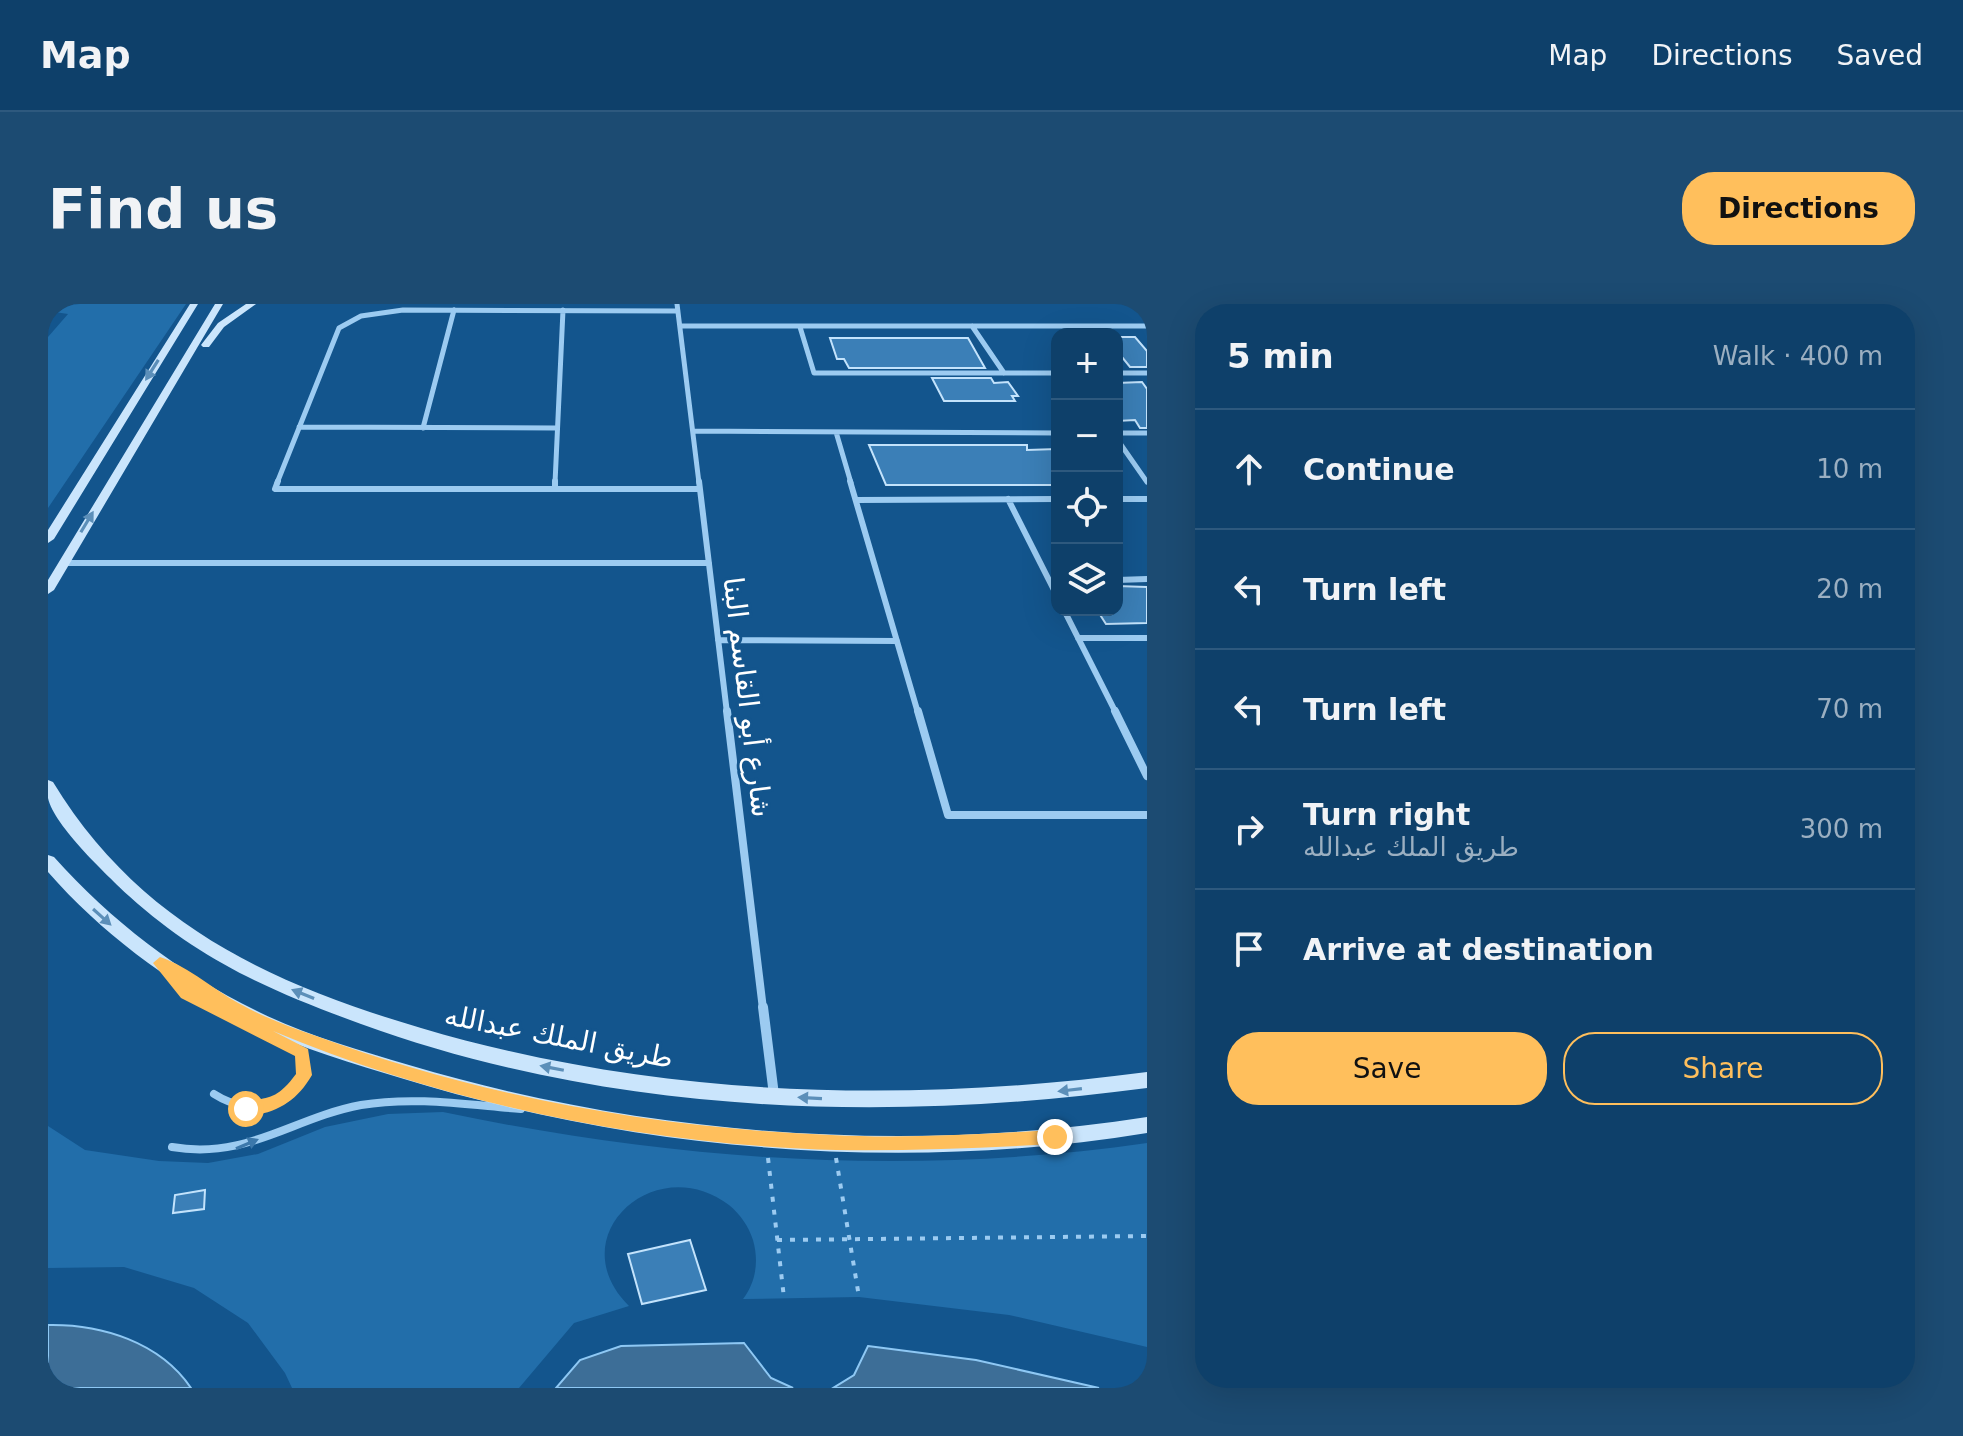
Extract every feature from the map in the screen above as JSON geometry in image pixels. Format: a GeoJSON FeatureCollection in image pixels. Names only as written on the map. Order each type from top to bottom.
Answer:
{"type":"FeatureCollection","features":[{"type":"Feature","properties":{"kind":"street"},"geometry":{"type":"LineString","coordinates":[[48,539],[194,304]]}},
{"type":"Feature","properties":{"kind":"street"},"geometry":{"type":"LineString","coordinates":[[166,348],[191,325],[204,304]]}},
{"type":"Feature","properties":{"kind":"street"},"geometry":{"type":"LineString","coordinates":[[48,590],[219,304]]}},
{"type":"Feature","properties":{"kind":"street"},"geometry":{"type":"LineString","coordinates":[[169,388],[186,378],[221,325],[252,304]]}},
{"type":"Feature","properties":{"kind":"street"},"geometry":{"type":"LineString","coordinates":[[678,307],[381,312],[347,322],[339,328],[275,489],[700,489]]}},
{"type":"Feature","properties":{"kind":"street","name":"شارع أبو القاسم البنا"},"geometry":{"type":"LineString","coordinates":[[678,307],[775,1096]]}},
{"type":"Feature","properties":{"kind":"street"},"geometry":{"type":"LineString","coordinates":[[423,428],[454,310]]}},
{"type":"Feature","properties":{"kind":"street"},"geometry":{"type":"LineString","coordinates":[[555,488],[563,310]]}},
{"type":"Feature","properties":{"kind":"street"},"geometry":{"type":"LineString","coordinates":[[680,326],[1147,326]]}},
{"type":"Feature","properties":{"kind":"street"},"geometry":{"type":"LineString","coordinates":[[972,326],[1004,373]]}},
{"type":"Feature","properties":{"kind":"street"},"geometry":{"type":"LineString","coordinates":[[800,327],[814,373],[1051,373]]}},
{"type":"Feature","properties":{"kind":"street"},"geometry":{"type":"LineString","coordinates":[[1123,373],[1147,373]]}},
{"type":"Feature","properties":{"kind":"street"},"geometry":{"type":"LineString","coordinates":[[299,427],[556,428]]}},
{"type":"Feature","properties":{"kind":"street"},"geometry":{"type":"LineString","coordinates":[[693,431],[1051,433]]}},
{"type":"Feature","properties":{"kind":"street"},"geometry":{"type":"LineString","coordinates":[[836,432],[948,815],[1147,815]]}},
{"type":"Feature","properties":{"kind":"street"},"geometry":{"type":"LineString","coordinates":[[1123,435],[1147,433]]}},
{"type":"Feature","properties":{"kind":"street"},"geometry":{"type":"LineString","coordinates":[[1123,445],[1147,482]]}},
{"type":"Feature","properties":{"kind":"street"},"geometry":{"type":"LineString","coordinates":[[1008,499],[1051,576]]}},
{"type":"Feature","properties":{"kind":"street"},"geometry":{"type":"LineString","coordinates":[[856,500],[1051,499]]}},
{"type":"Feature","properties":{"kind":"street"},"geometry":{"type":"LineString","coordinates":[[1123,499],[1147,499]]}},
{"type":"Feature","properties":{"kind":"street"},"geometry":{"type":"LineString","coordinates":[[63,563],[709,563]]}},
{"type":"Feature","properties":{"kind":"street"},"geometry":{"type":"LineString","coordinates":[[1123,580],[1147,579]]}},
{"type":"Feature","properties":{"kind":"street"},"geometry":{"type":"LineString","coordinates":[[1067,616],[1147,776]]}},
{"type":"Feature","properties":{"kind":"street"},"geometry":{"type":"LineString","coordinates":[[1078,638],[1147,638]]}},
{"type":"Feature","properties":{"kind":"street"},"geometry":{"type":"LineString","coordinates":[[718,640],[897,641]]}},
{"type":"Feature","properties":{"kind":"street","name":"طريق الملك عبدالله"},"geometry":{"type":"LineString","coordinates":[[48,785],[87,843],[137,894],[219,955],[262,977],[364,1018],[486,1054],[683,1088],[864,1100],[995,1098],[1147,1080]]}},
{"type":"Feature","properties":{"kind":"street"},"geometry":{"type":"LineString","coordinates":[[48,861],[85,902],[160,963],[239,1011],[320,1044],[428,1080],[550,1111],[632,1125],[834,1143],[996,1142],[1147,1125]]}},
{"type":"Feature","properties":{"kind":"lane"},"geometry":{"type":"LineString","coordinates":[[160,963],[187,994],[302,1053],[304,1075],[298,1086],[275,1104],[246,1109],[233,1106],[214,1094]]}},
{"type":"Feature","properties":{"kind":"lane"},"geometry":{"type":"LineString","coordinates":[[172,1147],[194,1154],[217,1154],[242,1148],[333,1110],[410,1099],[550,1111]]}},
{"type":"Feature","properties":{"kind":"path"},"geometry":{"type":"LineString","coordinates":[[766,1138],[784,1298]]}},
{"type":"Feature","properties":{"kind":"path"},"geometry":{"type":"LineString","coordinates":[[834,1143],[859,1297]]}},
{"type":"Feature","properties":{"kind":"path"},"geometry":{"type":"LineString","coordinates":[[777,1240],[1147,1236]]}},
{"type":"Feature","properties":{"kind":"shaded area"},"geometry":{"type":"Polygon","coordinates":[[[48,304],[186,304],[48,508],[48,337],[68,314],[48,311],[48,304]]]}},
{"type":"Feature","properties":{"kind":"shaded area"},"geometry":{"type":"Polygon","coordinates":[[[443,1112],[618,1142],[794,1159],[970,1159],[1147,1143],[1147,1347],[1009,1315],[859,1297],[743,1299],[751,1286],[756,1263],[753,1240],[747,1226],[729,1205],[701,1190],[672,1187],[646,1194],[625,1209],[610,1229],[605,1253],[610,1280],[629,1306],[574,1323],[519,1388],[292,1388],[285,1373],[248,1323],[194,1288],[124,1267],[48,1268],[48,1126],[85,1150],[159,1161],[208,1163],[258,1154],[325,1127],[388,1114],[443,1112]]]}},
{"type":"Feature","properties":{"kind":"shaded area"},"geometry":{"type":"Polygon","coordinates":[[[48,1325],[88,1328],[128,1339],[163,1359],[191,1388],[48,1388],[48,1325]]]}},
{"type":"Feature","properties":{"kind":"shaded area"},"geometry":{"type":"Polygon","coordinates":[[[744,1343],[771,1378],[793,1388],[556,1388],[580,1360],[621,1346],[744,1343]]]}},
{"type":"Feature","properties":{"kind":"shaded area"},"geometry":{"type":"Polygon","coordinates":[[[868,1346],[976,1360],[1099,1388],[833,1388],[854,1375],[868,1346]]]}},
{"type":"Feature","properties":{"kind":"building"},"geometry":{"type":"Polygon","coordinates":[[[1123,337],[1135,337],[1147,351],[1147,367],[1130,367],[1123,358],[1123,337]]]}},
{"type":"Feature","properties":{"kind":"building"},"geometry":{"type":"Polygon","coordinates":[[[830,338],[968,338],[985,368],[849,368],[844,359],[837,359],[830,338]]]}},
{"type":"Feature","properties":{"kind":"building"},"geometry":{"type":"Polygon","coordinates":[[[932,378],[991,378],[994,383],[1008,382],[1018,396],[1012,396],[1015,401],[944,401],[932,378]]]}},
{"type":"Feature","properties":{"kind":"building"},"geometry":{"type":"Polygon","coordinates":[[[1142,382],[1147,389],[1147,428],[1140,428],[1135,420],[1123,421],[1123,383],[1142,382]]]}},
{"type":"Feature","properties":{"kind":"building"},"geometry":{"type":"Polygon","coordinates":[[[869,445],[1027,445],[1027,450],[1051,449],[1051,485],[886,485],[869,445]]]}},
{"type":"Feature","properties":{"kind":"building"},"geometry":{"type":"Polygon","coordinates":[[[1123,586],[1147,587],[1147,623],[1106,624],[1101,616],[1123,616],[1123,586]]]}},
{"type":"Feature","properties":{"kind":"building"},"geometry":{"type":"Polygon","coordinates":[[[205,1190],[204,1209],[173,1213],[175,1195],[205,1190]]]}},
{"type":"Feature","properties":{"kind":"building"},"geometry":{"type":"Polygon","coordinates":[[[690,1240],[706,1290],[642,1304],[628,1254],[690,1240]]]}},
{"type":"Feature","properties":{"kind":"route"},"geometry":{"type":"LineString","coordinates":[[246,1109],[275,1104],[288,1096],[304,1075],[302,1053],[187,994],[160,963],[239,1011],[309,1040],[484,1097],[550,1111],[632,1125],[729,1136],[834,1143],[996,1142],[1055,1137]]}}]}
